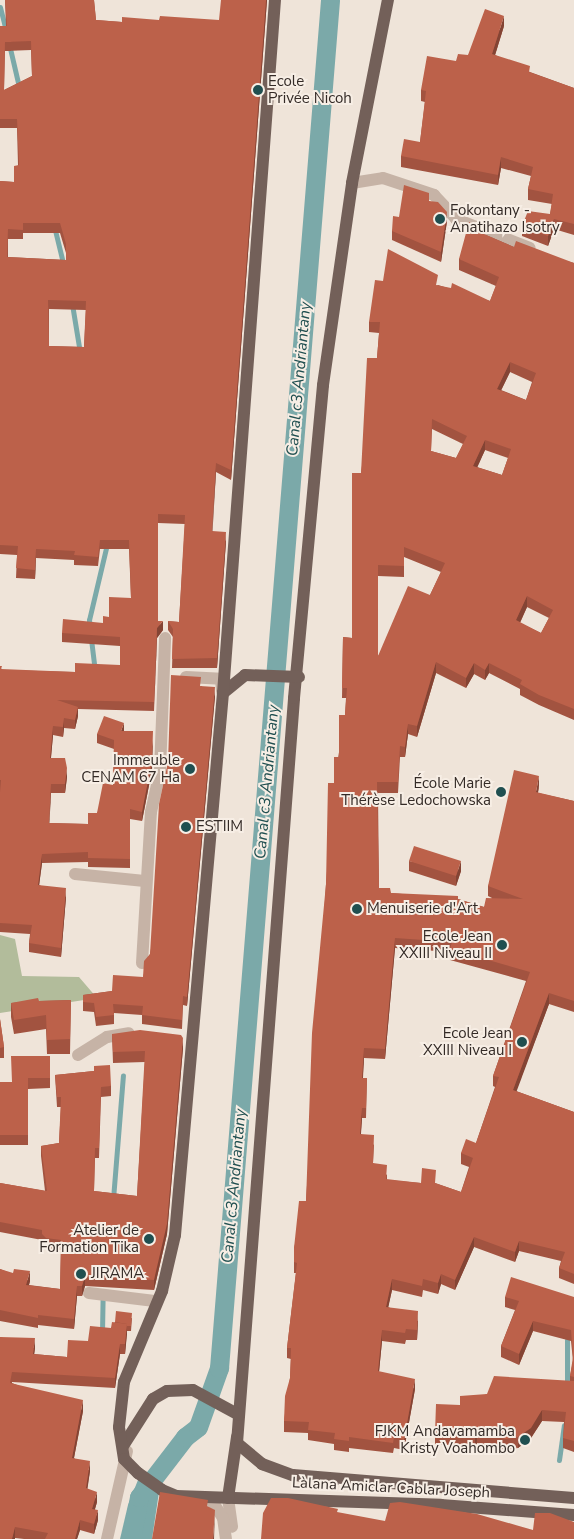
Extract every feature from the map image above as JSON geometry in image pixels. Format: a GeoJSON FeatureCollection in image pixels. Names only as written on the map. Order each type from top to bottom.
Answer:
{"type":"FeatureCollection","features":[{"type":"Feature","properties":{"kind":"main road"},"geometry":{"type":"LineString","coordinates":[[176,1496],[162,1490],[138,1474],[124,1453],[119,1404],[124,1382],[162,1291],[175,1235],[188,1038],[223,693],[275,0]]}},
{"type":"Feature","properties":{"kind":"main road"},"geometry":{"type":"LineString","coordinates":[[236,1443],[294,698],[323,386],[352,183],[388,0]]}},
{"type":"Feature","properties":{"kind":"main road"},"geometry":{"type":"LineString","coordinates":[[223,693],[245,675],[299,676],[304,680],[294,698]]}},
{"type":"Feature","properties":{"kind":"main road"},"geometry":{"type":"LineString","coordinates":[[124,1453],[153,1399],[166,1391],[193,1390],[239,1415],[228,1498]]}},
{"type":"Feature","properties":{"kind":"main road","name":"Làlana Amiclar Cablar Joseph"},"geometry":{"type":"LineString","coordinates":[[236,1443],[262,1464],[293,1475],[574,1498]]}},
{"type":"Feature","properties":{"kind":"main road","name":"Làlana Amiclar Cablar Joseph"},"geometry":{"type":"LineString","coordinates":[[176,1496],[441,1505],[574,1515]]}},
{"type":"Feature","properties":{"kind":"street"},"geometry":{"type":"LineString","coordinates":[[352,183],[383,178],[434,195],[456,219],[542,252]]}},
{"type":"Feature","properties":{"kind":"street"},"geometry":{"type":"LineString","coordinates":[[142,963],[145,881],[151,812],[160,771],[165,638]]}},
{"type":"Feature","properties":{"kind":"street"},"geometry":{"type":"LineString","coordinates":[[163,676],[221,679],[223,693]]}},
{"type":"Feature","properties":{"kind":"street"},"geometry":{"type":"LineString","coordinates":[[75,874],[145,881]]}},
{"type":"Feature","properties":{"kind":"street"},"geometry":{"type":"LineString","coordinates":[[78,1055],[107,1037],[139,1032]]}},
{"type":"Feature","properties":{"kind":"street"},"geometry":{"type":"LineString","coordinates":[[89,1293],[113,1294],[155,1301]]}},
{"type":"Feature","properties":{"kind":"street"},"geometry":{"type":"LineString","coordinates":[[107,1539],[129,1448],[124,1453]]}},
{"type":"Feature","properties":{"kind":"street"},"geometry":{"type":"LineString","coordinates":[[176,1496],[212,1501],[223,1518],[226,1539]]}},
{"type":"Feature","properties":{"kind":"street"},"geometry":{"type":"LineString","coordinates":[[228,1498],[233,1539]]}},
{"type":"Feature","properties":{"kind":"green space"},"geometry":{"type":"Polygon","coordinates":[[[0,935],[15,939],[22,976],[79,977],[97,998],[0,1013],[0,935]]]}},
{"type":"Feature","properties":{"kind":"water"},"geometry":{"type":"Polygon","coordinates":[[[140,1475],[159,1492],[152,1539],[120,1539],[128,1505],[140,1475]]]}},
{"type":"Feature","properties":{"kind":"building"},"geometry":{"type":"Polygon","coordinates":[[[5,0],[94,0],[96,20],[122,22],[122,17],[159,20],[160,16],[219,20],[221,0],[266,0],[231,470],[216,463],[212,531],[226,532],[217,658],[172,659],[173,629],[168,621],[179,622],[185,515],[158,514],[158,621],[163,621],[157,628],[154,702],[57,700],[78,707],[75,720],[64,718],[63,727],[53,726],[50,758],[65,758],[67,768],[65,784],[51,784],[49,823],[88,824],[88,813],[97,813],[103,783],[113,785],[114,740],[97,734],[104,716],[124,723],[121,731],[153,731],[152,761],[142,812],[130,809],[130,859],[88,858],[88,852],[42,854],[38,885],[66,888],[61,948],[29,943],[32,925],[0,923],[0,666],[2,666],[1,669],[75,672],[75,663],[120,665],[120,637],[62,633],[63,619],[103,623],[103,616],[109,617],[109,597],[131,598],[129,540],[100,540],[98,557],[74,555],[75,551],[36,549],[35,570],[16,568],[18,546],[0,545],[0,181],[14,182],[14,166],[19,165],[17,119],[0,119],[0,26],[7,26],[5,0]],[[31,41],[5,42],[4,90],[32,76],[31,41]],[[23,223],[23,230],[8,229],[7,257],[66,260],[66,244],[60,223],[23,223]],[[48,300],[49,346],[84,347],[86,301],[48,300]]]}},
{"type":"Feature","properties":{"kind":"building"},"geometry":{"type":"Polygon","coordinates":[[[485,9],[504,16],[492,54],[530,66],[529,72],[574,88],[574,224],[554,219],[548,236],[522,226],[528,211],[550,214],[553,194],[528,189],[533,167],[501,157],[498,175],[401,156],[404,139],[420,142],[426,91],[421,90],[427,56],[456,61],[458,54],[468,55],[485,9]]]}},
{"type":"Feature","properties":{"kind":"building"},"geometry":{"type":"Polygon","coordinates":[[[404,185],[429,193],[429,201],[438,202],[447,212],[441,252],[392,231],[393,216],[399,217],[404,185]]]}},
{"type":"Feature","properties":{"kind":"building"},"geometry":{"type":"Polygon","coordinates":[[[469,222],[486,229],[484,234],[514,247],[516,241],[574,263],[574,709],[539,695],[520,684],[522,680],[489,663],[485,670],[474,663],[466,678],[436,662],[417,726],[408,724],[405,747],[400,746],[398,782],[377,782],[379,888],[390,888],[391,893],[458,896],[458,899],[484,907],[486,898],[523,899],[488,886],[514,770],[539,776],[536,792],[574,801],[574,1001],[549,993],[513,1090],[574,1112],[574,1274],[559,1268],[565,1252],[519,1241],[515,1252],[474,1237],[455,1280],[441,1274],[438,1283],[423,1279],[422,1286],[392,1279],[386,1307],[418,1311],[417,1330],[406,1329],[405,1333],[382,1330],[378,1371],[415,1379],[404,1440],[394,1437],[393,1443],[349,1437],[349,1441],[334,1439],[335,1433],[308,1430],[309,1422],[284,1421],[285,1396],[290,1378],[291,1348],[287,1348],[297,1263],[294,1262],[294,1248],[299,1201],[306,1201],[312,1033],[326,884],[328,783],[334,783],[334,757],[339,757],[339,715],[345,715],[347,688],[342,688],[343,637],[352,638],[352,473],[361,473],[367,358],[377,358],[380,322],[369,322],[375,280],[383,281],[388,249],[438,275],[436,285],[451,288],[452,283],[490,301],[499,277],[459,259],[469,222]],[[510,362],[497,389],[526,400],[536,373],[510,362]],[[432,419],[431,451],[456,458],[467,436],[432,419]],[[485,440],[473,466],[502,475],[511,449],[485,440]],[[404,547],[404,566],[378,565],[378,656],[408,586],[430,595],[445,563],[404,547]],[[527,596],[516,620],[541,633],[553,610],[527,596]],[[395,938],[385,1049],[364,1048],[362,1078],[367,1078],[366,1108],[362,1108],[360,1134],[374,1135],[373,1163],[387,1165],[386,1179],[421,1183],[422,1168],[436,1170],[435,1183],[461,1192],[473,1158],[461,1153],[466,1139],[476,1143],[499,1077],[493,1076],[530,972],[450,949],[452,942],[395,938]]]}},
{"type":"Feature","properties":{"kind":"building"},"geometry":{"type":"Polygon","coordinates":[[[171,675],[201,677],[200,686],[215,687],[187,997],[183,996],[182,1020],[142,1015],[143,1006],[113,1004],[114,1015],[96,1017],[94,1003],[83,1002],[83,995],[112,991],[113,975],[143,977],[144,961],[150,954],[159,804],[168,762],[171,675]]]}},
{"type":"Feature","properties":{"kind":"building"},"geometry":{"type":"Polygon","coordinates":[[[414,846],[461,861],[456,876],[409,861],[414,846]]]}},
{"type":"Feature","properties":{"kind":"building"},"geometry":{"type":"Polygon","coordinates":[[[38,998],[39,1001],[71,1000],[70,1039],[47,1040],[46,1015],[14,1020],[11,1003],[38,998]]]}},
{"type":"Feature","properties":{"kind":"building"},"geometry":{"type":"Polygon","coordinates":[[[0,1019],[4,1047],[0,1048],[0,1019]]]}},
{"type":"Feature","properties":{"kind":"building"},"geometry":{"type":"Polygon","coordinates":[[[140,1030],[181,1035],[183,1038],[167,1224],[154,1280],[85,1276],[82,1286],[77,1286],[74,1319],[38,1315],[38,1318],[0,1310],[0,1269],[13,1273],[14,1269],[30,1271],[26,1285],[60,1289],[61,1240],[46,1238],[42,1234],[42,1230],[0,1222],[0,1183],[47,1191],[41,1146],[59,1143],[61,1097],[57,1097],[55,1075],[94,1071],[94,1066],[110,1065],[111,1086],[101,1087],[99,1148],[95,1148],[94,1191],[137,1196],[145,1051],[113,1052],[112,1034],[140,1030]]]}},
{"type":"Feature","properties":{"kind":"building"},"geometry":{"type":"Polygon","coordinates":[[[11,1056],[50,1056],[50,1078],[28,1078],[28,1135],[0,1135],[0,1082],[12,1082],[11,1056]]]}},
{"type":"Feature","properties":{"kind":"building"},"geometry":{"type":"Polygon","coordinates":[[[511,1277],[574,1297],[574,1377],[570,1376],[573,1357],[571,1330],[533,1321],[519,1354],[501,1346],[519,1301],[505,1297],[511,1277]]]}},
{"type":"Feature","properties":{"kind":"building"},"geometry":{"type":"Polygon","coordinates":[[[116,1311],[132,1313],[131,1326],[115,1322],[116,1311]]]}},
{"type":"Feature","properties":{"kind":"building"},"geometry":{"type":"Polygon","coordinates":[[[112,1322],[127,1324],[125,1344],[120,1344],[115,1378],[12,1372],[10,1383],[83,1400],[72,1458],[90,1461],[86,1488],[97,1492],[92,1509],[98,1510],[94,1524],[80,1520],[75,1539],[45,1539],[48,1533],[15,1527],[12,1539],[0,1539],[0,1337],[35,1338],[33,1354],[67,1357],[68,1340],[88,1341],[90,1326],[111,1328],[112,1322]]]}},
{"type":"Feature","properties":{"kind":"building"},"geometry":{"type":"Polygon","coordinates":[[[494,1376],[574,1381],[574,1441],[563,1438],[566,1412],[542,1410],[531,1428],[518,1437],[506,1439],[477,1432],[475,1436],[435,1433],[436,1404],[460,1405],[460,1396],[487,1394],[494,1376]]]}},
{"type":"Feature","properties":{"kind":"building"},"geometry":{"type":"Polygon","coordinates":[[[160,1492],[208,1500],[207,1506],[215,1510],[213,1539],[152,1539],[160,1492]]]}},
{"type":"Feature","properties":{"kind":"building"},"geometry":{"type":"Polygon","coordinates":[[[271,1498],[288,1498],[338,1509],[337,1512],[385,1521],[390,1503],[400,1502],[477,1514],[533,1530],[535,1513],[550,1513],[574,1522],[574,1539],[261,1539],[263,1513],[271,1498]]]}},
{"type":"Feature","properties":{"kind":"waterway","name":"Canal c3 Andriantany"},"geometry":{"type":"LineString","coordinates":[[131,1539],[139,1497],[185,1437],[198,1427],[219,1368],[330,0]]}},
{"type":"Feature","properties":{"kind":"waterway"},"geometry":{"type":"LineString","coordinates":[[0,7],[6,31]]}},
{"type":"Feature","properties":{"kind":"waterway"},"geometry":{"type":"LineString","coordinates":[[9,44],[19,87]]}},
{"type":"Feature","properties":{"kind":"waterway"},"geometry":{"type":"LineString","coordinates":[[54,226],[64,267]]}},
{"type":"Feature","properties":{"kind":"waterway"},"geometry":{"type":"LineString","coordinates":[[72,304],[80,353]]}},
{"type":"Feature","properties":{"kind":"waterway"},"geometry":{"type":"LineString","coordinates":[[90,628],[89,620],[107,544]]}},
{"type":"Feature","properties":{"kind":"waterway"},"geometry":{"type":"LineString","coordinates":[[91,639],[95,670]]}},
{"type":"Feature","properties":{"kind":"waterway"},"geometry":{"type":"LineString","coordinates":[[113,1199],[123,1075]]}},
{"type":"Feature","properties":{"kind":"waterway"},"geometry":{"type":"LineString","coordinates":[[102,1333],[103,1294]]}},
{"type":"Feature","properties":{"kind":"waterway"},"geometry":{"type":"LineString","coordinates":[[567,1340],[567,1387]]}},
{"type":"Feature","properties":{"kind":"waterway"},"geometry":{"type":"LineString","coordinates":[[559,1460],[564,1425]]}},
{"type":"Feature","properties":{"kind":"place","name":"Ecole Privée Nicoh"},"geometry":{"type":"Point","coordinates":[258,90]}},
{"type":"Feature","properties":{"kind":"place","name":"Fokontany - Anatihazo Isotry"},"geometry":{"type":"Point","coordinates":[440,219]}},
{"type":"Feature","properties":{"kind":"place","name":"Immeuble CENAM 67 Ha"},"geometry":{"type":"Point","coordinates":[190,769]}},
{"type":"Feature","properties":{"kind":"place","name":"École Marie Thérèse Ledochowska"},"geometry":{"type":"Point","coordinates":[501,792]}},
{"type":"Feature","properties":{"kind":"place","name":"ESTIIM"},"geometry":{"type":"Point","coordinates":[186,827]}},
{"type":"Feature","properties":{"kind":"place","name":"Menuiserie d'Art"},"geometry":{"type":"Point","coordinates":[357,909]}},
{"type":"Feature","properties":{"kind":"place","name":"Ecole Jean XXIII Niveau II"},"geometry":{"type":"Point","coordinates":[502,945]}},
{"type":"Feature","properties":{"kind":"place","name":"Ecole Jean XXIII Niveau I"},"geometry":{"type":"Point","coordinates":[522,1042]}},
{"type":"Feature","properties":{"kind":"place","name":"Atelier de Formation Tika"},"geometry":{"type":"Point","coordinates":[149,1239]}},
{"type":"Feature","properties":{"kind":"place","name":"JIRAMA"},"geometry":{"type":"Point","coordinates":[81,1274]}},
{"type":"Feature","properties":{"kind":"place","name":"FJKM Andavamamba Kristy Voahombo"},"geometry":{"type":"Point","coordinates":[525,1440]}}]}
